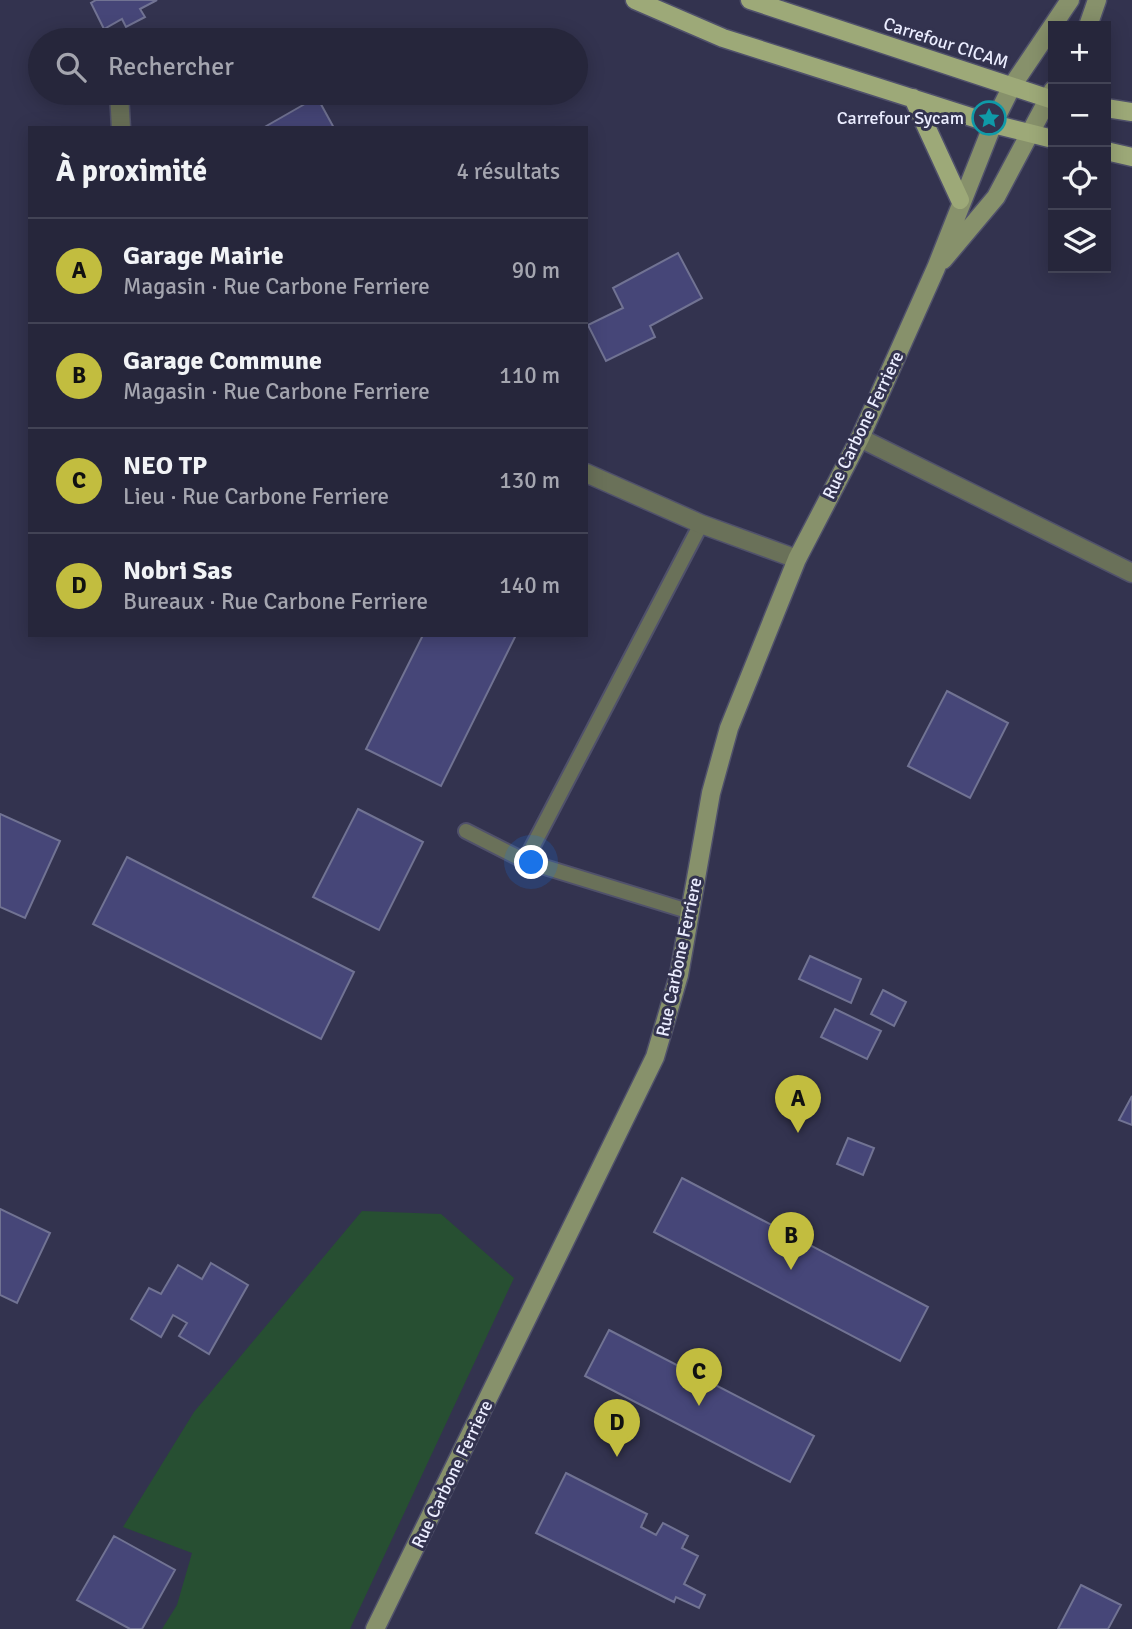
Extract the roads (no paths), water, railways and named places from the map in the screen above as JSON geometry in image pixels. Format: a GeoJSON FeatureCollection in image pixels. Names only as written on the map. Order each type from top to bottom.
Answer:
{"type":"FeatureCollection","features":[{"type":"Feature","properties":{"kind":"main road"},"geometry":{"type":"LineString","coordinates":[[635,0],[723,38],[993,124],[1048,138]]}},
{"type":"Feature","properties":{"kind":"main road","name":"Carrefour CICAM"},"geometry":{"type":"LineString","coordinates":[[750,0],[1012,86],[1048,95]]}},
{"type":"Feature","properties":{"kind":"main road"},"geometry":{"type":"LineString","coordinates":[[913,98],[960,200]]}},
{"type":"Feature","properties":{"kind":"main road"},"geometry":{"type":"LineString","coordinates":[[1111,109],[1132,112]]}},
{"type":"Feature","properties":{"kind":"main road"},"geometry":{"type":"LineString","coordinates":[[1111,152],[1132,157]]}},
{"type":"Feature","properties":{"kind":"street","name":"Rue Carbone Ferriere"},"geometry":{"type":"LineString","coordinates":[[375,1629],[655,1058],[668,1024],[691,912],[711,793],[729,728],[797,559],[860,438],[936,268],[960,200],[993,124],[1012,86],[1070,0]]}},
{"type":"Feature","properties":{"kind":"street"},"geometry":{"type":"LineString","coordinates":[[1090,21],[1097,0]]}},
{"type":"Feature","properties":{"kind":"street","name":"Rue Carbone Ferriere"},"geometry":{"type":"LineString","coordinates":[[936,268],[996,197],[1048,103]]}},
{"type":"Feature","properties":{"kind":"street"},"geometry":{"type":"LineString","coordinates":[[120,105],[121,126]]}},
{"type":"Feature","properties":{"kind":"street"},"geometry":{"type":"LineString","coordinates":[[860,438],[1132,573]]}},
{"type":"Feature","properties":{"kind":"street"},"geometry":{"type":"LineString","coordinates":[[588,474],[701,524],[797,559]]}},
{"type":"Feature","properties":{"kind":"lane"},"geometry":{"type":"LineString","coordinates":[[525,861],[701,524]]}},
{"type":"Feature","properties":{"kind":"lane"},"geometry":{"type":"LineString","coordinates":[[466,831],[525,861],[691,912]]}},
{"type":"Feature","properties":{"kind":"place","name":"Carrefour Sycam"},"geometry":{"type":"Point","coordinates":[989,118]}},
{"type":"Feature","properties":{"kind":"place","name":"Garage Mairie"},"geometry":{"type":"Point","coordinates":[798,1133]}},
{"type":"Feature","properties":{"kind":"place","name":"Garage Commune"},"geometry":{"type":"Point","coordinates":[791,1270]}},
{"type":"Feature","properties":{"kind":"place","name":"NEO TP"},"geometry":{"type":"Point","coordinates":[699,1406]}},
{"type":"Feature","properties":{"kind":"place","name":"Nobri Sas"},"geometry":{"type":"Point","coordinates":[617,1457]}}]}
